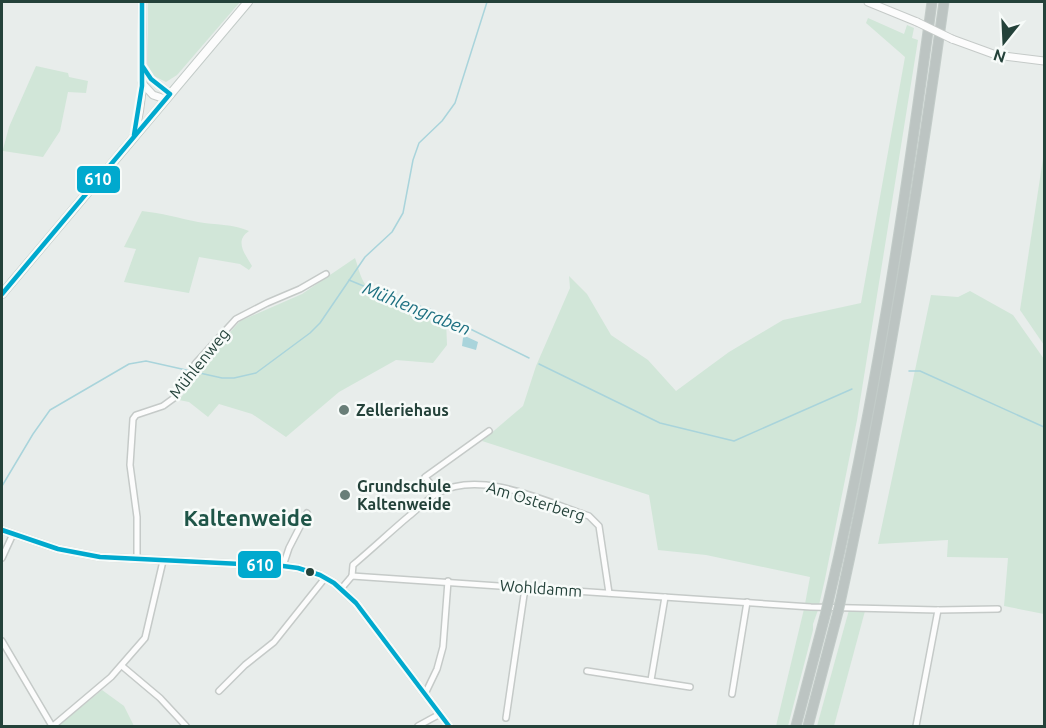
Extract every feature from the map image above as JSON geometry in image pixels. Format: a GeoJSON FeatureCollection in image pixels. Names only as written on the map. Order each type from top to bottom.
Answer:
{"type":"FeatureCollection","features":[{"type":"Feature","properties":{"kind":"highway"},"geometry":{"type":"LineString","coordinates":[[796,726],[827,608],[864,436],[902,211],[932,2]]}},
{"type":"Feature","properties":{"kind":"highway"},"geometry":{"type":"LineString","coordinates":[[808,726],[839,608],[875,438],[900,298],[944,2]]}},
{"type":"Feature","properties":{"kind":"main road"},"geometry":{"type":"LineString","coordinates":[[2,294],[248,2]]}},
{"type":"Feature","properties":{"kind":"street"},"geometry":{"type":"LineString","coordinates":[[133,138],[140,113],[143,66],[142,2]]}},
{"type":"Feature","properties":{"kind":"street"},"geometry":{"type":"LineString","coordinates":[[868,2],[952,39],[996,55],[1044,61]]}},
{"type":"Feature","properties":{"kind":"street"},"geometry":{"type":"LineString","coordinates":[[143,66],[151,79],[168,97]]}},
{"type":"Feature","properties":{"kind":"street"},"geometry":{"type":"LineString","coordinates":[[142,82],[153,95],[168,97]]}},
{"type":"Feature","properties":{"kind":"street","name":"Mühlenweg"},"geometry":{"type":"LineString","coordinates":[[137,559],[137,517],[130,465],[133,419],[136,415],[163,406],[174,398],[191,371],[236,319],[326,274]]}},
{"type":"Feature","properties":{"kind":"street"},"geometry":{"type":"LineString","coordinates":[[438,493],[425,477],[489,431]]}},
{"type":"Feature","properties":{"kind":"street","name":"Am Osterberg"},"geometry":{"type":"LineString","coordinates":[[352,576],[353,565],[438,493],[462,484],[493,485],[589,516],[599,526],[609,593]]}},
{"type":"Feature","properties":{"kind":"street"},"geometry":{"type":"LineString","coordinates":[[283,566],[289,548],[307,513]]}},
{"type":"Feature","properties":{"kind":"street"},"geometry":{"type":"LineString","coordinates":[[2,530],[71,552],[100,557],[283,566],[305,570],[325,578],[356,603],[449,726]]}},
{"type":"Feature","properties":{"kind":"street"},"geometry":{"type":"LineString","coordinates":[[2,558],[13,534]]}},
{"type":"Feature","properties":{"kind":"street"},"geometry":{"type":"LineString","coordinates":[[2,641],[52,726],[97,690],[122,666],[145,638],[163,561]]}},
{"type":"Feature","properties":{"kind":"street"},"geometry":{"type":"LineString","coordinates":[[340,589],[352,576]]}},
{"type":"Feature","properties":{"kind":"street","name":"Wohldamm"},"geometry":{"type":"LineString","coordinates":[[352,576],[811,607],[998,609]]}},
{"type":"Feature","properties":{"kind":"street"},"geometry":{"type":"LineString","coordinates":[[219,691],[245,664],[274,642],[325,578]]}},
{"type":"Feature","properties":{"kind":"street"},"geometry":{"type":"LineString","coordinates":[[425,694],[437,669],[443,647],[448,582]]}},
{"type":"Feature","properties":{"kind":"street"},"geometry":{"type":"LineString","coordinates":[[506,718],[525,588]]}},
{"type":"Feature","properties":{"kind":"street"},"geometry":{"type":"LineString","coordinates":[[651,680],[665,597]]}},
{"type":"Feature","properties":{"kind":"street"},"geometry":{"type":"LineString","coordinates":[[732,694],[747,602]]}},
{"type":"Feature","properties":{"kind":"street"},"geometry":{"type":"LineString","coordinates":[[916,726],[938,610]]}},
{"type":"Feature","properties":{"kind":"street"},"geometry":{"type":"LineString","coordinates":[[122,666],[160,698],[186,726]]}},
{"type":"Feature","properties":{"kind":"street"},"geometry":{"type":"LineString","coordinates":[[587,671],[690,687]]}},
{"type":"Feature","properties":{"kind":"street"},"geometry":{"type":"LineString","coordinates":[[418,726],[440,714]]}},
{"type":"Feature","properties":{"kind":"green space"},"geometry":{"type":"Polygon","coordinates":[[[148,2],[240,2],[177,75],[166,82],[154,76],[148,66],[148,2]]]}},
{"type":"Feature","properties":{"kind":"green space"},"geometry":{"type":"Polygon","coordinates":[[[868,18],[904,34],[907,25],[914,28],[912,38],[918,40],[857,420],[819,605],[805,604],[810,577],[706,555],[658,550],[649,495],[482,441],[523,406],[536,366],[570,288],[569,276],[587,294],[611,335],[648,360],[676,391],[729,352],[783,320],[861,303],[905,57],[866,23],[868,18]]]}},
{"type":"Feature","properties":{"kind":"green space"},"geometry":{"type":"Polygon","coordinates":[[[36,66],[68,73],[69,77],[88,81],[86,93],[68,92],[60,131],[43,157],[3,151],[2,153],[9,127],[36,66]]]}},
{"type":"Feature","properties":{"kind":"green space"},"geometry":{"type":"Polygon","coordinates":[[[1044,152],[1044,345],[1020,310],[1044,152]]]}},
{"type":"Feature","properties":{"kind":"green space"},"geometry":{"type":"Polygon","coordinates":[[[142,211],[249,231],[242,239],[242,248],[252,266],[249,270],[240,264],[199,257],[189,293],[124,282],[136,249],[124,247],[142,211]]]}},
{"type":"Feature","properties":{"kind":"green space"},"geometry":{"type":"Polygon","coordinates":[[[355,258],[363,281],[371,289],[380,295],[446,319],[447,345],[433,363],[396,360],[339,392],[286,437],[252,414],[219,404],[208,417],[189,402],[179,400],[196,378],[199,367],[240,321],[302,294],[355,258]]]}},
{"type":"Feature","properties":{"kind":"green space"},"geometry":{"type":"Polygon","coordinates":[[[970,291],[1013,315],[1044,359],[1044,614],[1004,606],[1008,558],[947,557],[948,540],[878,544],[931,295],[958,297],[970,291]]]}},
{"type":"Feature","properties":{"kind":"green space"},"geometry":{"type":"Polygon","coordinates":[[[804,609],[818,610],[788,726],[776,726],[804,609]]]}},
{"type":"Feature","properties":{"kind":"green space"},"geometry":{"type":"Polygon","coordinates":[[[849,610],[865,611],[834,726],[817,726],[849,610]]]}},
{"type":"Feature","properties":{"kind":"green space"},"geometry":{"type":"Polygon","coordinates":[[[102,690],[124,706],[134,726],[58,726],[102,690]]]}},
{"type":"Feature","properties":{"kind":"water"},"geometry":{"type":"Polygon","coordinates":[[[465,336],[478,342],[476,350],[462,346],[465,336]]]}},
{"type":"Feature","properties":{"kind":"waterway","name":"Mühlengraben"},"geometry":{"type":"LineString","coordinates":[[2,486],[50,410],[129,364],[146,361],[222,378],[234,378],[256,373],[310,333],[320,323],[365,257],[392,232],[403,213],[413,160],[419,143],[442,121],[455,103],[487,2]]}},
{"type":"Feature","properties":{"kind":"waterway","name":"Mühlengraben"},"geometry":{"type":"LineString","coordinates":[[349,280],[390,297],[432,310],[529,358]]}},
{"type":"Feature","properties":{"kind":"waterway","name":"Mühlengraben"},"geometry":{"type":"LineString","coordinates":[[539,364],[660,423],[734,441],[852,389]]}},
{"type":"Feature","properties":{"kind":"waterway","name":"Mühlengraben"},"geometry":{"type":"LineString","coordinates":[[909,371],[920,371],[1044,427]]}},
{"type":"Feature","properties":{"kind":"transit line","name":"610"},"geometry":{"type":"LineString","coordinates":[[134,135],[142,86],[142,2]]}},
{"type":"Feature","properties":{"kind":"transit line","name":"610"},"geometry":{"type":"LineString","coordinates":[[2,294],[170,94],[151,79],[143,67]]}},
{"type":"Feature","properties":{"kind":"transit line","name":"610"},"geometry":{"type":"LineString","coordinates":[[2,530],[58,549],[100,557],[283,566],[320,575],[334,583],[356,603],[449,726]]}},
{"type":"Feature","properties":{"kind":"place","name":"Zelleriehaus"},"geometry":{"type":"Point","coordinates":[344,410]}},
{"type":"Feature","properties":{"kind":"place","name":"Grundschule Kaltenweide"},"geometry":{"type":"Point","coordinates":[345,495]}},
{"type":"Feature","properties":{"kind":"district","name":"Kaltenweide"},"geometry":{"type":"Point","coordinates":[248,517]}}]}
